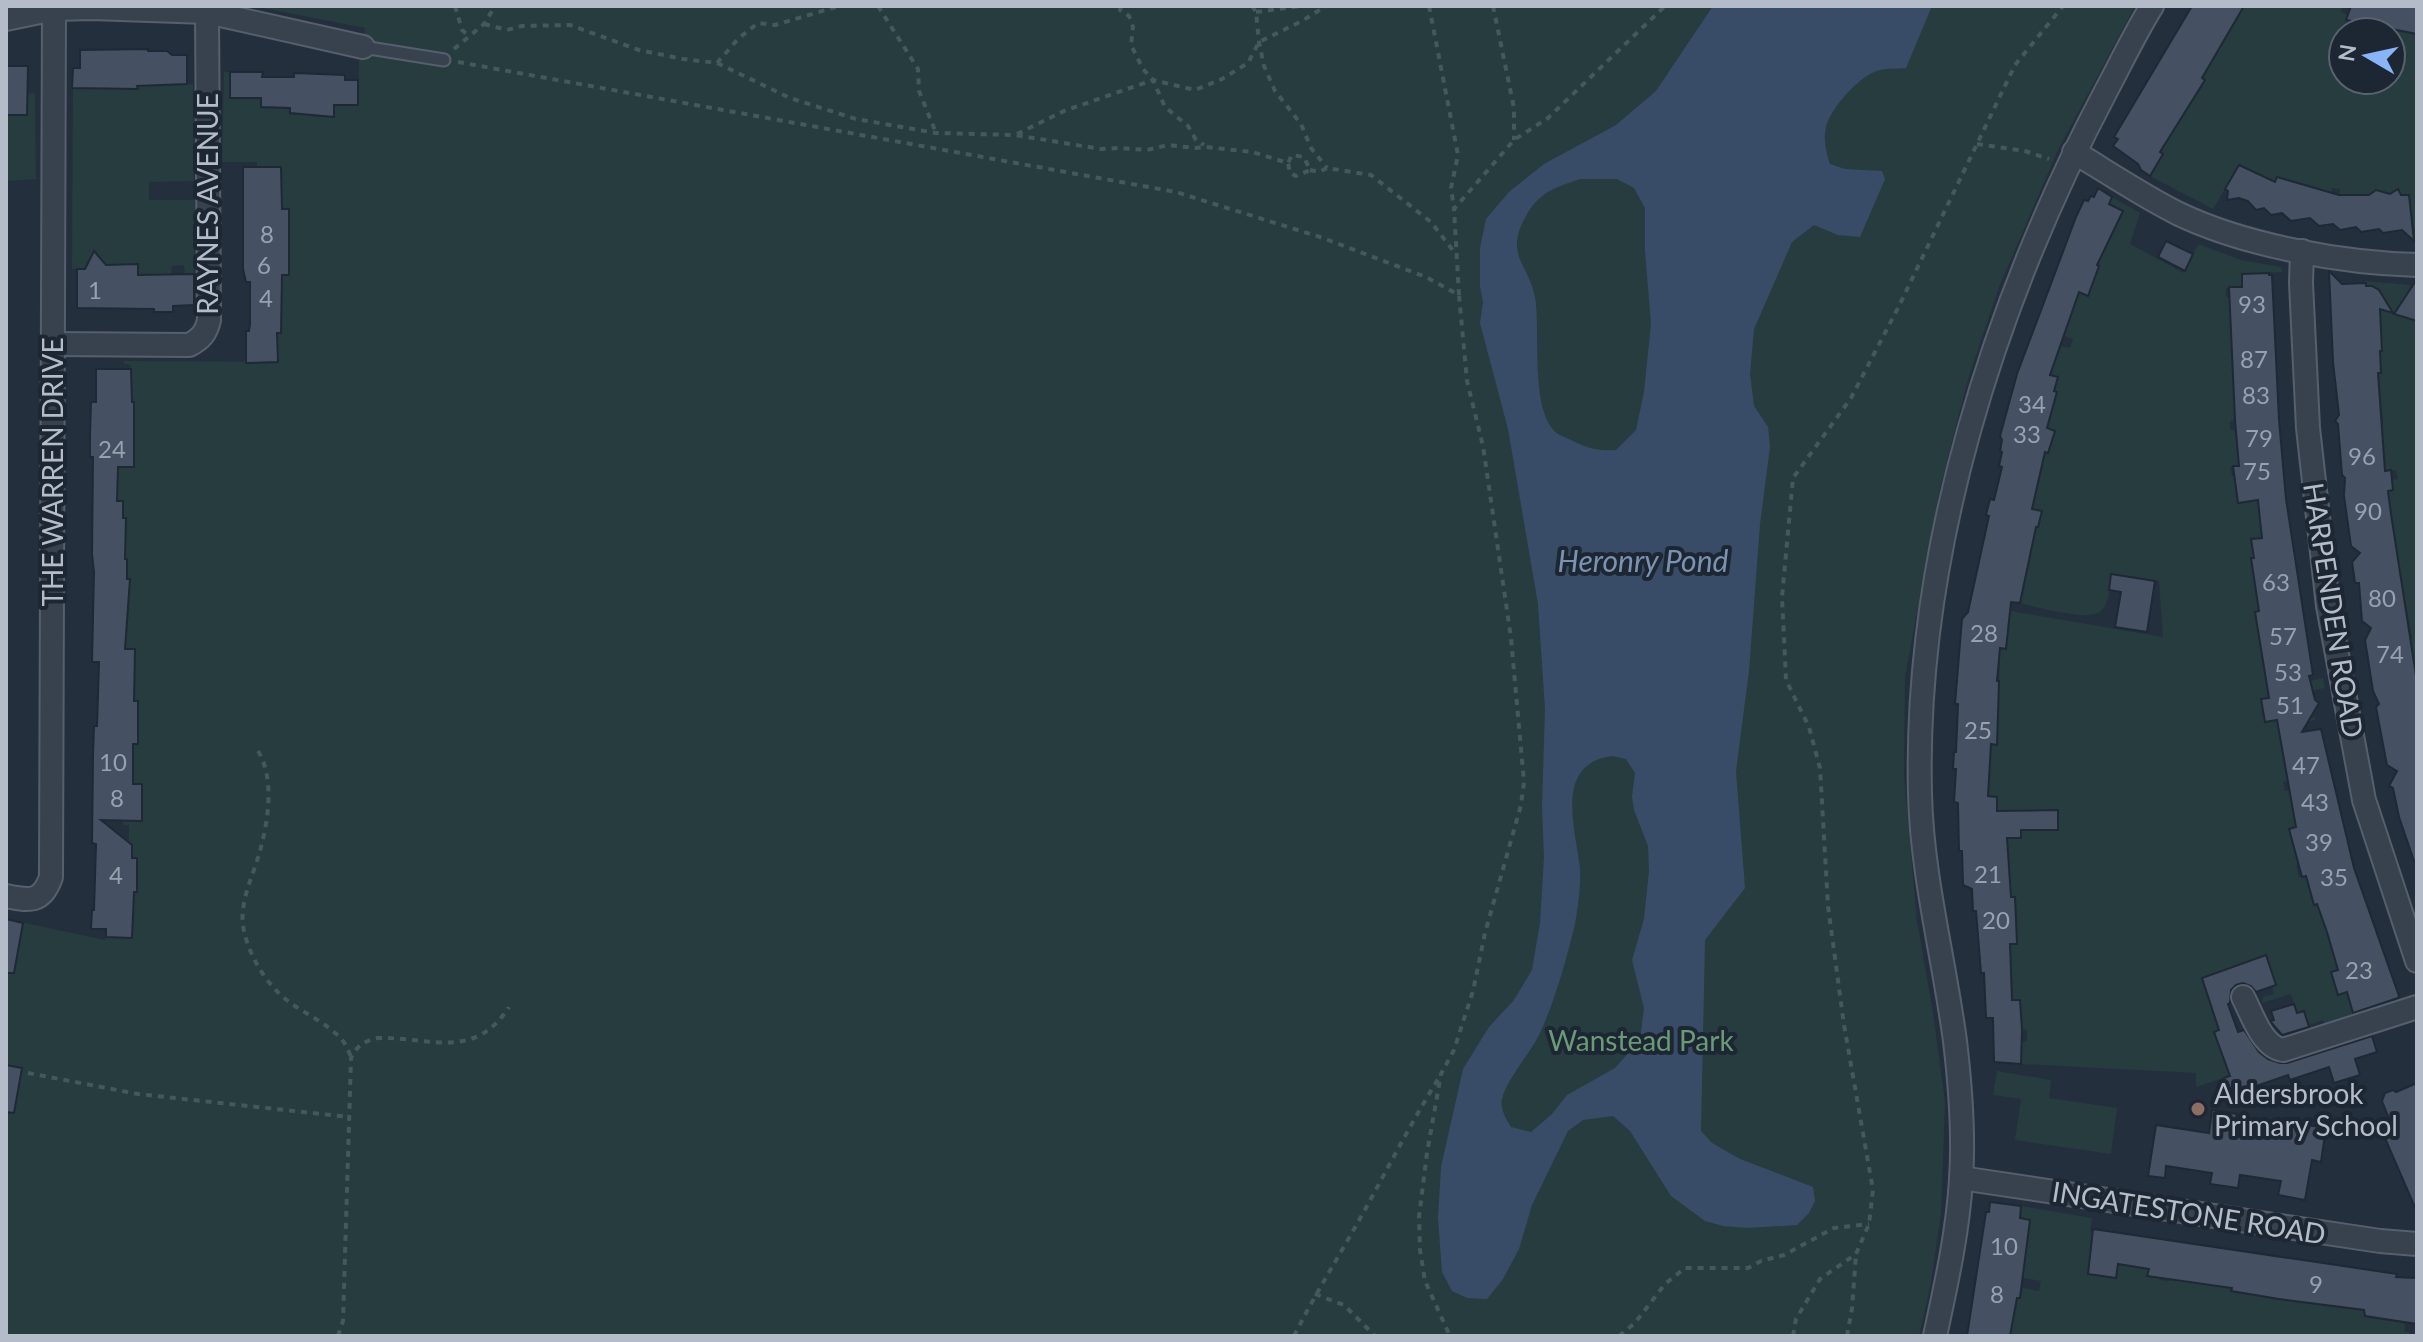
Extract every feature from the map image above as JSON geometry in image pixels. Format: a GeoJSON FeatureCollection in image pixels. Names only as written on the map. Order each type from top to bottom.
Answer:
{"type":"FeatureCollection","features":[{"type":"Feature","properties":{"kind":"street"},"geometry":{"type":"LineString","coordinates":[[1935,1336],[1948,1272],[1961,1178],[1957,1062],[1927,870],[1920,796],[1920,727],[1925,658],[1948,516],[1974,414],[2012,301],[2070,161],[2152,6]]}},
{"type":"Feature","properties":{"kind":"street"},"geometry":{"type":"LineString","coordinates":[[6,19],[54,9],[140,8],[207,12],[363,47]]}},
{"type":"Feature","properties":{"kind":"street","name":"THE WARREN DRIVE"},"geometry":{"type":"LineString","coordinates":[[6,896],[25,900],[39,897],[51,877],[54,9]]}},
{"type":"Feature","properties":{"kind":"street","name":"RAYNES AVENUE"},"geometry":{"type":"LineString","coordinates":[[52,344],[189,345],[206,332],[209,320],[207,12]]}},
{"type":"Feature","properties":{"kind":"street"},"geometry":{"type":"LineString","coordinates":[[2070,161],[2179,214],[2231,235],[2302,251],[2383,264],[2417,265]]}},
{"type":"Feature","properties":{"kind":"street","name":"HARPENDEN ROAD"},"geometry":{"type":"LineString","coordinates":[[2302,251],[2308,428],[2328,606],[2364,800],[2417,961]]}},
{"type":"Feature","properties":{"kind":"street"},"geometry":{"type":"LineString","coordinates":[[2243,997],[2267,1041],[2275,1049],[2283,1050],[2417,1007]]}},
{"type":"Feature","properties":{"kind":"street","name":"INGATESTONE ROAD"},"geometry":{"type":"LineString","coordinates":[[1961,1178],[2417,1244]]}},
{"type":"Feature","properties":{"kind":"lane"},"geometry":{"type":"LineString","coordinates":[[363,47],[444,60]]}},
{"type":"Feature","properties":{"kind":"path"},"geometry":{"type":"LineString","coordinates":[[455,6],[462,30],[468,35]]}},
{"type":"Feature","properties":{"kind":"path"},"geometry":{"type":"LineString","coordinates":[[444,60],[468,35],[484,24],[495,6]]}},
{"type":"Feature","properties":{"kind":"path"},"geometry":{"type":"LineString","coordinates":[[717,63],[738,39],[758,23],[775,25],[839,6]]}},
{"type":"Feature","properties":{"kind":"path"},"geometry":{"type":"LineString","coordinates":[[878,6],[918,69],[919,91],[936,133]]}},
{"type":"Feature","properties":{"kind":"path"},"geometry":{"type":"LineString","coordinates":[[1121,6],[1120,10],[1129,16],[1133,27],[1131,45],[1143,69],[1153,80],[1165,107],[1188,126],[1196,140],[1206,147]]}},
{"type":"Feature","properties":{"kind":"path"},"geometry":{"type":"LineString","coordinates":[[1252,6],[1256,12],[1264,66],[1275,91],[1301,124],[1311,148],[1327,168]]}},
{"type":"Feature","properties":{"kind":"path"},"geometry":{"type":"LineString","coordinates":[[1256,12],[1259,6]]}},
{"type":"Feature","properties":{"kind":"path"},"geometry":{"type":"LineString","coordinates":[[1256,12],[1301,6]]}},
{"type":"Feature","properties":{"kind":"path"},"geometry":{"type":"LineString","coordinates":[[1015,135],[1064,111],[1153,80],[1195,90],[1222,79],[1248,63],[1259,42],[1326,6]]}},
{"type":"Feature","properties":{"kind":"path"},"geometry":{"type":"LineString","coordinates":[[1294,1336],[1454,1050],[1473,991],[1485,933],[1521,805],[1524,782],[1511,638],[1483,446],[1467,381],[1451,188],[1458,155],[1429,6]]}},
{"type":"Feature","properties":{"kind":"path"},"geometry":{"type":"LineString","coordinates":[[1493,6],[1514,108],[1514,140]]}},
{"type":"Feature","properties":{"kind":"path"},"geometry":{"type":"LineString","coordinates":[[1454,209],[1514,140],[1548,118],[1665,6]]}},
{"type":"Feature","properties":{"kind":"path"},"geometry":{"type":"LineString","coordinates":[[1847,1336],[1856,1254],[1869,1224],[1873,1190],[1844,1025],[1828,906],[1820,768],[1809,727],[1786,680],[1782,597],[1793,478],[1851,398],[1899,306],[2015,65],[2063,6]]}},
{"type":"Feature","properties":{"kind":"path"},"geometry":{"type":"LineString","coordinates":[[484,24],[507,30],[522,26],[570,25],[639,50],[717,63],[790,98],[856,119],[936,133],[1015,135],[1101,149],[1147,150],[1168,145],[1206,147],[1252,152],[1288,163]]}},
{"type":"Feature","properties":{"kind":"path"},"geometry":{"type":"LineString","coordinates":[[444,60],[1176,192],[1320,237],[1426,277],[1459,295]]}},
{"type":"Feature","properties":{"kind":"path"},"geometry":{"type":"LineString","coordinates":[[1977,144],[2025,151],[2053,161],[2070,161]]}},
{"type":"Feature","properties":{"kind":"path"},"geometry":{"type":"LineString","coordinates":[[1310,170],[1304,157],[1292,155],[1288,163],[1290,173],[1296,176],[1327,168],[1371,175],[1431,222],[1457,255]]}},
{"type":"Feature","properties":{"kind":"path"},"geometry":{"type":"LineString","coordinates":[[258,751],[265,762],[268,779],[266,818],[262,845],[242,913],[246,939],[274,988],[285,1000],[342,1040],[351,1057]]}},
{"type":"Feature","properties":{"kind":"path"},"geometry":{"type":"LineString","coordinates":[[338,1336],[343,1321],[351,1057],[356,1048],[378,1038],[465,1041],[481,1036],[498,1024],[509,1007]]}},
{"type":"Feature","properties":{"kind":"path"},"geometry":{"type":"LineString","coordinates":[[28,1073],[138,1094],[349,1117]]}},
{"type":"Feature","properties":{"kind":"path"},"geometry":{"type":"LineString","coordinates":[[1441,1074],[1422,1191],[1420,1250],[1425,1281],[1450,1336]]}},
{"type":"Feature","properties":{"kind":"path"},"geometry":{"type":"LineString","coordinates":[[1619,1336],[1635,1323],[1665,1284],[1685,1268],[1748,1268],[1784,1255],[1834,1228],[1869,1224]]}},
{"type":"Feature","properties":{"kind":"path"},"geometry":{"type":"LineString","coordinates":[[1793,1336],[1796,1319],[1820,1279],[1856,1254]]}},
{"type":"Feature","properties":{"kind":"path"},"geometry":{"type":"LineString","coordinates":[[1315,1294],[1344,1305],[1375,1336]]}},
{"type":"Feature","properties":{"kind":"green space","name":"Wanstead Park"},"geometry":{"type":"Polygon","coordinates":[[[253,6],[2135,6],[2058,150],[1999,287],[1968,379],[1940,489],[1905,677],[1904,776],[1917,921],[1945,1102],[1941,1213],[1931,1283],[1919,1336],[6,1336],[6,919],[105,940],[106,936],[132,937],[134,899],[128,892],[137,892],[137,859],[114,858],[126,855],[132,849],[129,825],[123,825],[123,820],[142,820],[142,784],[119,783],[133,775],[133,748],[106,649],[106,643],[125,643],[128,614],[130,580],[127,579],[127,559],[108,558],[125,556],[123,528],[127,527],[127,519],[108,518],[123,513],[123,502],[117,501],[117,482],[109,467],[134,467],[134,438],[111,438],[134,418],[133,402],[119,401],[131,382],[131,365],[124,364],[124,361],[278,362],[277,341],[271,334],[281,333],[276,304],[282,303],[279,239],[289,239],[289,209],[282,209],[281,167],[257,167],[257,162],[222,162],[224,72],[230,72],[230,97],[261,98],[262,107],[290,104],[290,113],[307,113],[312,105],[313,117],[333,117],[334,105],[358,104],[359,61],[365,28],[253,6]]]}},
{"type":"Feature","properties":{"kind":"green space"},"geometry":{"type":"Polygon","coordinates":[[[2240,6],[2343,6],[2341,12],[2348,16],[2327,16],[2327,96],[2407,96],[2407,32],[2416,34],[2417,31],[2417,247],[2409,195],[2399,192],[2338,201],[2340,189],[2332,188],[2331,195],[2277,178],[2275,182],[2239,165],[2213,209],[2150,176],[2163,154],[2151,147],[2190,97],[2194,99],[2205,80],[2191,72],[2187,47],[2212,62],[2240,6]]]}},
{"type":"Feature","properties":{"kind":"green space"},"geometry":{"type":"Polygon","coordinates":[[[148,83],[193,84],[194,181],[149,182],[149,200],[195,200],[194,274],[185,274],[184,265],[172,266],[171,275],[139,276],[138,264],[72,269],[73,88],[137,89],[137,86],[148,86],[148,83]]]}},
{"type":"Feature","properties":{"kind":"green space"},"geometry":{"type":"Polygon","coordinates":[[[35,93],[36,179],[6,181],[6,115],[27,115],[27,94],[35,93]]]}},
{"type":"Feature","properties":{"kind":"green space"},"geometry":{"type":"Polygon","coordinates":[[[2112,197],[2140,213],[2130,244],[2184,273],[2198,244],[2241,260],[2281,267],[2282,272],[2242,274],[2242,287],[2226,288],[2226,297],[2231,297],[2230,316],[2243,316],[2231,340],[2235,405],[2250,419],[2230,421],[2230,430],[2238,430],[2239,465],[2230,467],[2232,476],[2254,474],[2238,503],[2258,500],[2262,538],[2251,539],[2257,594],[2310,681],[2323,678],[2325,688],[2261,700],[2266,722],[2315,717],[2315,720],[2291,725],[2288,781],[2283,782],[2285,791],[2290,791],[2311,823],[2289,829],[2324,857],[2296,865],[2299,877],[2309,875],[2314,905],[2336,899],[2320,912],[2326,932],[2344,927],[2358,964],[2331,972],[2338,994],[2366,986],[2349,996],[2356,1021],[2326,1030],[2323,1020],[2309,1025],[2304,1011],[2297,1013],[2291,994],[2262,1003],[2263,997],[2274,994],[2272,987],[2276,985],[2265,955],[2237,965],[2240,977],[2231,968],[2202,979],[2212,1009],[2254,1052],[2247,1031],[2268,1051],[2254,1054],[2257,1067],[2196,1087],[2196,1073],[2021,1064],[2022,1042],[2027,1042],[2027,1030],[1996,1028],[2012,1000],[2009,944],[2017,943],[2015,898],[1979,899],[2011,895],[2008,856],[2002,838],[2021,838],[2021,830],[2058,830],[1990,817],[1997,805],[1997,797],[1982,796],[1970,771],[1990,772],[1990,765],[1981,764],[1982,754],[1991,754],[1991,744],[1997,744],[1998,715],[1974,713],[1999,681],[2000,651],[1981,646],[2006,649],[2010,617],[1987,607],[2163,637],[2159,581],[2112,574],[2106,603],[2101,611],[2094,614],[2062,613],[2020,603],[2024,583],[2024,524],[2038,527],[2042,512],[2031,509],[2021,445],[2049,452],[2055,431],[2046,428],[2057,392],[2054,391],[2057,377],[2025,368],[2060,346],[2070,348],[2073,339],[2064,336],[2079,292],[2088,296],[2099,266],[2079,256],[2101,256],[2123,211],[2109,204],[2112,197]]]}},
{"type":"Feature","properties":{"kind":"green space"},"geometry":{"type":"Polygon","coordinates":[[[2365,281],[2411,285],[2403,302],[2417,318],[2417,682],[2396,642],[2412,639],[2406,604],[2364,610],[2400,573],[2395,532],[2375,535],[2370,493],[2393,490],[2392,480],[2398,479],[2396,470],[2386,471],[2385,462],[2344,464],[2384,459],[2384,443],[2376,442],[2375,425],[2383,424],[2380,390],[2374,390],[2373,373],[2381,372],[2381,363],[2375,351],[2382,351],[2382,338],[2365,338],[2381,293],[2374,286],[2366,286],[2365,281]]]}},
{"type":"Feature","properties":{"kind":"green space"},"geometry":{"type":"Polygon","coordinates":[[[1997,1071],[2051,1080],[2049,1098],[2117,1108],[2111,1154],[2015,1140],[2021,1099],[1993,1095],[1997,1071]]]}},
{"type":"Feature","properties":{"kind":"green space"},"geometry":{"type":"Polygon","coordinates":[[[2021,1206],[2092,1218],[2088,1274],[2122,1237],[2149,1266],[2148,1276],[2159,1280],[2170,1281],[2172,1269],[2232,1284],[2232,1292],[2269,1287],[2267,1297],[2320,1305],[2366,1296],[2365,1316],[2383,1319],[2401,1279],[2405,1332],[2409,1332],[2409,1336],[2010,1336],[2003,1295],[2020,1298],[2022,1288],[2039,1291],[2041,1281],[2007,1275],[2025,1258],[2030,1220],[2020,1218],[2021,1206]]]}},
{"type":"Feature","properties":{"kind":"water","name":"Heronry Pond"},"geometry":{"type":"Polygon","coordinates":[[[1713,6],[1932,6],[1906,68],[1880,70],[1864,78],[1840,101],[1826,127],[1825,146],[1830,164],[1845,169],[1882,171],[1885,179],[1860,237],[1838,235],[1814,225],[1792,242],[1754,329],[1750,374],[1754,406],[1768,427],[1770,447],[1760,524],[1749,671],[1736,771],[1745,888],[1705,940],[1701,1131],[1712,1143],[1740,1159],[1813,1187],[1815,1201],[1797,1225],[1747,1228],[1705,1221],[1671,1196],[1630,1131],[1613,1116],[1583,1120],[1568,1131],[1532,1205],[1519,1249],[1503,1279],[1487,1299],[1467,1298],[1452,1291],[1442,1272],[1438,1218],[1441,1167],[1463,1069],[1489,1027],[1514,1000],[1532,970],[1540,923],[1544,857],[1545,709],[1538,604],[1508,429],[1480,323],[1483,302],[1480,248],[1486,219],[1509,192],[1544,164],[1616,125],[1656,91],[1713,6]],[[1580,179],[1556,188],[1537,201],[1520,229],[1517,250],[1535,297],[1540,390],[1549,423],[1558,434],[1580,444],[1600,450],[1616,450],[1636,430],[1644,392],[1651,324],[1645,208],[1634,188],[1617,179],[1580,179]],[[1612,756],[1594,762],[1582,771],[1575,785],[1573,818],[1580,875],[1575,924],[1545,1022],[1502,1099],[1505,1117],[1511,1127],[1531,1132],[1552,1114],[1567,1095],[1615,1068],[1640,1040],[1644,1008],[1632,960],[1644,919],[1648,846],[1634,810],[1635,773],[1626,759],[1612,756]]]}},
{"type":"Feature","properties":{"kind":"building"},"geometry":{"type":"Polygon","coordinates":[[[2192,6],[2244,6],[2202,78],[2205,80],[2160,152],[2163,154],[2150,176],[2113,146],[2118,139],[2114,137],[2192,6]]]}},
{"type":"Feature","properties":{"kind":"building"},"geometry":{"type":"Polygon","coordinates":[[[2351,6],[2417,6],[2417,34],[2407,32],[2407,16],[2347,16],[2351,6]]]}},
{"type":"Feature","properties":{"kind":"building"},"geometry":{"type":"Polygon","coordinates":[[[148,49],[187,55],[187,84],[137,86],[138,89],[72,88],[73,68],[80,68],[80,50],[148,49]]]}},
{"type":"Feature","properties":{"kind":"building"},"geometry":{"type":"Polygon","coordinates":[[[6,66],[28,66],[27,115],[6,115],[6,66]]]}},
{"type":"Feature","properties":{"kind":"building"},"geometry":{"type":"Polygon","coordinates":[[[230,72],[263,72],[262,77],[294,77],[294,73],[345,75],[345,80],[358,80],[358,105],[334,105],[334,117],[290,113],[290,108],[261,107],[261,98],[230,98],[230,72]]]}},
{"type":"Feature","properties":{"kind":"building"},"geometry":{"type":"Polygon","coordinates":[[[2239,165],[2275,182],[2277,177],[2339,195],[2369,195],[2376,190],[2390,194],[2398,189],[2401,195],[2409,195],[2414,241],[2402,230],[2361,232],[2356,227],[2340,230],[2333,224],[2319,226],[2310,218],[2291,221],[2282,213],[2271,215],[2264,208],[2256,210],[2248,201],[2239,198],[2227,200],[2228,191],[2225,189],[2239,165]]]}},
{"type":"Feature","properties":{"kind":"building"},"geometry":{"type":"Polygon","coordinates":[[[243,167],[281,167],[282,209],[289,209],[289,275],[282,275],[278,362],[246,363],[250,282],[246,282],[243,269],[243,167]]]}},
{"type":"Feature","properties":{"kind":"building"},"geometry":{"type":"Polygon","coordinates":[[[2098,188],[2112,197],[2109,204],[2123,211],[2097,265],[2088,296],[2079,292],[2050,375],[2058,377],[2047,428],[2055,431],[2048,453],[2045,452],[2032,509],[2042,511],[2020,603],[2011,602],[2006,649],[2000,648],[1997,745],[1991,744],[1988,796],[1997,797],[1997,811],[2058,810],[2058,830],[2021,830],[2021,838],[2007,838],[2011,897],[2015,897],[2017,944],[2010,944],[2012,1000],[2020,1000],[2021,1064],[1994,1062],[1993,1018],[1986,1018],[1976,911],[1973,911],[1972,889],[1963,885],[1958,803],[1954,802],[1958,704],[1955,704],[1962,619],[1968,612],[1989,516],[1986,515],[1990,499],[1994,500],[2002,467],[1999,466],[2002,452],[2000,436],[2017,374],[2076,217],[2084,200],[2094,197],[2098,188]]]}},
{"type":"Feature","properties":{"kind":"building"},"geometry":{"type":"Polygon","coordinates":[[[2166,241],[2193,254],[2185,271],[2158,257],[2166,241]]]}},
{"type":"Feature","properties":{"kind":"building"},"geometry":{"type":"Polygon","coordinates":[[[94,251],[106,265],[138,264],[138,275],[194,274],[194,305],[173,306],[173,312],[77,308],[77,269],[85,269],[94,251]]]}},
{"type":"Feature","properties":{"kind":"building"},"geometry":{"type":"Polygon","coordinates":[[[2329,271],[2342,284],[2366,283],[2366,286],[2379,290],[2393,313],[2380,309],[2382,351],[2381,373],[2378,373],[2385,471],[2391,470],[2393,490],[2388,491],[2417,682],[2417,861],[2414,861],[2399,817],[2393,788],[2389,786],[2397,771],[2387,765],[2376,707],[2379,704],[2373,691],[2365,640],[2371,628],[2362,621],[2359,583],[2355,583],[2352,562],[2360,553],[2351,546],[2344,496],[2345,478],[2342,475],[2338,424],[2335,421],[2339,415],[2329,271]]]}},
{"type":"Feature","properties":{"kind":"building"},"geometry":{"type":"Polygon","coordinates":[[[2242,274],[2272,275],[2286,499],[2313,675],[2309,676],[2315,700],[2319,703],[2302,732],[2321,729],[2354,868],[2399,996],[2353,1013],[2347,992],[2338,995],[2331,972],[2338,970],[2327,932],[2317,904],[2314,905],[2306,876],[2302,877],[2289,829],[2296,827],[2277,720],[2265,722],[2261,699],[2269,698],[2255,612],[2259,611],[2251,558],[2254,558],[2251,539],[2262,538],[2258,500],[2238,503],[2233,466],[2239,466],[2229,287],[2242,287],[2242,274]]]}},
{"type":"Feature","properties":{"kind":"building"},"geometry":{"type":"Polygon","coordinates":[[[2417,279],[2417,321],[2394,314],[2417,279]]]}},
{"type":"Feature","properties":{"kind":"building"},"geometry":{"type":"Polygon","coordinates":[[[96,369],[131,369],[134,402],[134,467],[118,467],[117,501],[123,501],[123,518],[126,518],[125,559],[127,579],[130,579],[125,649],[135,649],[134,701],[138,701],[138,744],[133,744],[133,784],[142,784],[142,821],[101,820],[132,845],[132,858],[137,858],[132,938],[106,937],[106,929],[91,929],[96,844],[92,843],[93,756],[99,662],[92,662],[93,457],[90,457],[90,435],[91,402],[96,402],[96,369]]]}},
{"type":"Feature","properties":{"kind":"building"},"geometry":{"type":"Polygon","coordinates":[[[2111,574],[2155,581],[2147,632],[2115,627],[2121,592],[2109,590],[2111,574]]]}},
{"type":"Feature","properties":{"kind":"building"},"geometry":{"type":"Polygon","coordinates":[[[6,919],[23,923],[14,973],[6,973],[6,919]]]}},
{"type":"Feature","properties":{"kind":"building"},"geometry":{"type":"Polygon","coordinates":[[[2266,955],[2276,985],[2256,992],[2243,983],[2231,990],[2228,1004],[2238,1032],[2244,1030],[2259,1052],[2280,1063],[2372,1036],[2377,1052],[2355,1059],[2360,1075],[2334,1083],[2329,1067],[2290,1080],[2288,1075],[2230,1095],[2224,1078],[2230,1076],[2214,1032],[2219,1030],[2202,978],[2266,955]]]}},
{"type":"Feature","properties":{"kind":"building"},"geometry":{"type":"Polygon","coordinates":[[[2294,1004],[2297,1013],[2304,1011],[2309,1027],[2282,1035],[2270,1021],[2274,1020],[2271,1011],[2294,1004]]]}},
{"type":"Feature","properties":{"kind":"building"},"geometry":{"type":"Polygon","coordinates":[[[6,1065],[22,1068],[14,1113],[6,1112],[6,1065]]]}},
{"type":"Feature","properties":{"kind":"building"},"geometry":{"type":"Polygon","coordinates":[[[2417,1083],[2417,1212],[2381,1129],[2391,1124],[2382,1101],[2385,1093],[2417,1083]]]}},
{"type":"Feature","properties":{"kind":"building"},"geometry":{"type":"Polygon","coordinates":[[[2212,1110],[2237,1114],[2236,1118],[2280,1125],[2281,1121],[2326,1128],[2321,1162],[2312,1160],[2305,1200],[2278,1195],[2281,1181],[2240,1175],[2238,1188],[2210,1184],[2212,1173],[2166,1166],[2165,1178],[2148,1176],[2156,1125],[2209,1133],[2212,1110]]]}},
{"type":"Feature","properties":{"kind":"building"},"geometry":{"type":"Polygon","coordinates":[[[1990,1202],[2021,1206],[2020,1218],[2030,1220],[2020,1298],[2017,1298],[2010,1336],[1967,1336],[1986,1212],[1989,1212],[1990,1202]]]}},
{"type":"Feature","properties":{"kind":"building"},"geometry":{"type":"Polygon","coordinates":[[[2093,1229],[2417,1278],[2417,1324],[2365,1316],[2364,1310],[2147,1276],[2149,1269],[2118,1264],[2116,1278],[2088,1274],[2093,1229]]]}},
{"type":"Feature","properties":{"kind":"place","name":"Aldersbrook Primary School"},"geometry":{"type":"Point","coordinates":[2198,1109]}}]}
